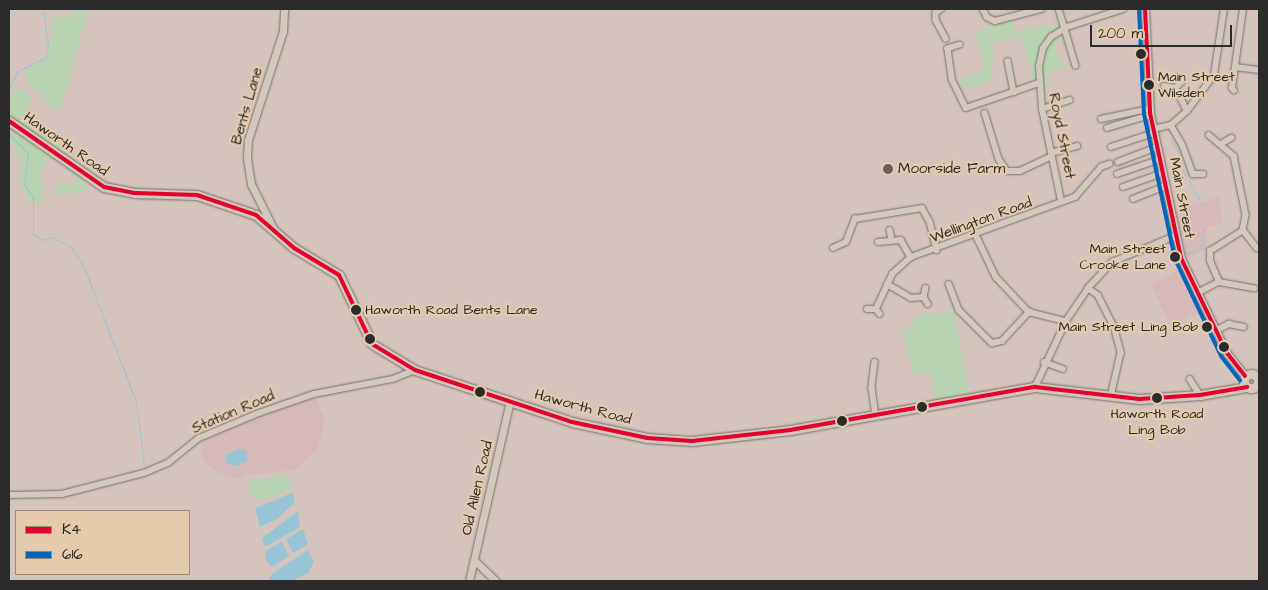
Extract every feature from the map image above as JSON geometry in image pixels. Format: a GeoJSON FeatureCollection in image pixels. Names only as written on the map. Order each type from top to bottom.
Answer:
{"type":"FeatureCollection","features":[{"type":"Feature","properties":{"kind":"main road","name":"Haworth Road"},"geometry":{"type":"LineString","coordinates":[[9,121],[97,184],[134,192],[197,195],[256,215],[277,235],[339,275],[372,344],[415,370],[572,422],[666,441],[759,434],[876,416],[1035,387],[1111,397],[1200,395],[1247,387],[1253,388],[1258,380],[1253,374],[1245,376]]}},
{"type":"Feature","properties":{"kind":"main road"},"geometry":{"type":"LineString","coordinates":[[1245,376],[1247,387]]}},
{"type":"Feature","properties":{"kind":"street","name":"Bents Lane"},"geometry":{"type":"LineString","coordinates":[[277,235],[251,184],[247,158],[250,134],[284,31],[284,9]]}},
{"type":"Feature","properties":{"kind":"street"},"geometry":{"type":"LineString","coordinates":[[942,9],[936,13],[936,20],[946,39]]}},
{"type":"Feature","properties":{"kind":"street"},"geometry":{"type":"LineString","coordinates":[[983,9],[987,17],[995,21],[1041,9]]}},
{"type":"Feature","properties":{"kind":"street"},"geometry":{"type":"LineString","coordinates":[[1059,9],[1067,27],[1076,66]]}},
{"type":"Feature","properties":{"kind":"street","name":"Royd Street"},"geometry":{"type":"LineString","coordinates":[[1061,201],[1042,109],[1039,83],[1043,48],[1052,37],[1067,27],[1123,9]]}},
{"type":"Feature","properties":{"kind":"street","name":"Main Street"},"geometry":{"type":"LineString","coordinates":[[1145,9],[1150,112],[1180,258],[1215,331],[1235,366],[1245,376]]}},
{"type":"Feature","properties":{"kind":"street"},"geometry":{"type":"LineString","coordinates":[[1111,147],[1170,125],[1187,111],[1214,75],[1224,9]]}},
{"type":"Feature","properties":{"kind":"street"},"geometry":{"type":"LineString","coordinates":[[1234,91],[1232,88],[1243,9]]}},
{"type":"Feature","properties":{"kind":"street"},"geometry":{"type":"LineString","coordinates":[[960,45],[948,49],[952,79],[966,108],[1039,83]]}},
{"type":"Feature","properties":{"kind":"street"},"geometry":{"type":"LineString","coordinates":[[1008,61],[1014,92]]}},
{"type":"Feature","properties":{"kind":"street"},"geometry":{"type":"LineString","coordinates":[[1235,67],[1259,70]]}},
{"type":"Feature","properties":{"kind":"street"},"geometry":{"type":"LineString","coordinates":[[1176,88],[1182,82]]}},
{"type":"Feature","properties":{"kind":"street"},"geometry":{"type":"LineString","coordinates":[[1164,86],[1176,88]]}},
{"type":"Feature","properties":{"kind":"street"},"geometry":{"type":"LineString","coordinates":[[1176,88],[1187,111]]}},
{"type":"Feature","properties":{"kind":"street"},"geometry":{"type":"LineString","coordinates":[[1042,109],[1070,100]]}},
{"type":"Feature","properties":{"kind":"street"},"geometry":{"type":"LineString","coordinates":[[1101,119],[1150,112]]}},
{"type":"Feature","properties":{"kind":"street"},"geometry":{"type":"LineString","coordinates":[[1107,128],[1150,112]]}},
{"type":"Feature","properties":{"kind":"street"},"geometry":{"type":"LineString","coordinates":[[985,113],[999,159],[1007,170],[1020,171],[1051,155],[1077,146]]}},
{"type":"Feature","properties":{"kind":"street"},"geometry":{"type":"LineString","coordinates":[[1120,115],[1124,123]]}},
{"type":"Feature","properties":{"kind":"street"},"geometry":{"type":"LineString","coordinates":[[1170,125],[1184,146],[1193,174],[1203,174]]}},
{"type":"Feature","properties":{"kind":"street"},"geometry":{"type":"LineString","coordinates":[[1209,135],[1234,156],[1246,215],[1243,230],[1210,251],[1210,261],[1219,282]]}},
{"type":"Feature","properties":{"kind":"street"},"geometry":{"type":"LineString","coordinates":[[1220,144],[1231,138]]}},
{"type":"Feature","properties":{"kind":"street"},"geometry":{"type":"LineString","coordinates":[[1118,162],[1158,147]]}},
{"type":"Feature","properties":{"kind":"street"},"geometry":{"type":"LineString","coordinates":[[1117,174],[1161,159]]}},
{"type":"Feature","properties":{"kind":"street","name":"Wellington Road"},"geometry":{"type":"LineString","coordinates":[[868,309],[878,312],[887,284],[899,265],[911,257],[937,250],[1075,197],[1101,167],[1109,164]]}},
{"type":"Feature","properties":{"kind":"street"},"geometry":{"type":"LineString","coordinates":[[1123,187],[1163,173]]}},
{"type":"Feature","properties":{"kind":"street"},"geometry":{"type":"LineString","coordinates":[[1133,199],[1165,186]]}},
{"type":"Feature","properties":{"kind":"street"},"geometry":{"type":"LineString","coordinates":[[833,248],[846,242],[855,219],[922,208],[930,222],[937,250]]}},
{"type":"Feature","properties":{"kind":"street"},"geometry":{"type":"LineString","coordinates":[[890,230],[892,240]]}},
{"type":"Feature","properties":{"kind":"street"},"geometry":{"type":"LineString","coordinates":[[1243,230],[1257,248]]}},
{"type":"Feature","properties":{"kind":"street"},"geometry":{"type":"LineString","coordinates":[[976,235],[996,277],[1029,312],[1066,322]]}},
{"type":"Feature","properties":{"kind":"street"},"geometry":{"type":"LineString","coordinates":[[1035,387],[1044,362],[1066,322],[1088,288],[1112,262],[1175,236]]}},
{"type":"Feature","properties":{"kind":"street"},"geometry":{"type":"LineString","coordinates":[[878,242],[902,241],[911,257]]}},
{"type":"Feature","properties":{"kind":"street"},"geometry":{"type":"LineString","coordinates":[[1197,293],[1219,282],[1254,288]]}},
{"type":"Feature","properties":{"kind":"street"},"geometry":{"type":"LineString","coordinates":[[887,284],[911,298],[924,297]]}},
{"type":"Feature","properties":{"kind":"street"},"geometry":{"type":"LineString","coordinates":[[949,284],[959,310],[992,343],[1002,341],[1029,312]]}},
{"type":"Feature","properties":{"kind":"street"},"geometry":{"type":"LineString","coordinates":[[926,288],[924,297],[928,304]]}},
{"type":"Feature","properties":{"kind":"street"},"geometry":{"type":"LineString","coordinates":[[1088,288],[1098,295],[1114,326],[1121,353],[1111,397]]}},
{"type":"Feature","properties":{"kind":"street"},"geometry":{"type":"LineString","coordinates":[[1215,331],[1229,324],[1244,327]]}},
{"type":"Feature","properties":{"kind":"street"},"geometry":{"type":"LineString","coordinates":[[875,362],[872,388],[876,416]]}},
{"type":"Feature","properties":{"kind":"street"},"geometry":{"type":"LineString","coordinates":[[1044,362],[1063,369]]}},
{"type":"Feature","properties":{"kind":"street","name":"Station Road"},"geometry":{"type":"LineString","coordinates":[[9,496],[62,494],[144,473],[168,463],[200,438],[245,418],[314,394],[393,379],[415,370]]}},
{"type":"Feature","properties":{"kind":"street"},"geometry":{"type":"LineString","coordinates":[[1190,379],[1200,395]]}},
{"type":"Feature","properties":{"kind":"street","name":"Old Allen Road"},"geometry":{"type":"LineString","coordinates":[[469,581],[510,401]]}},
{"type":"Feature","properties":{"kind":"street"},"geometry":{"type":"LineString","coordinates":[[474,560],[496,581]]}},
{"type":"Feature","properties":{"kind":"shaded area"},"geometry":{"type":"Polygon","coordinates":[[[1220,197],[1222,223],[1207,228],[1207,249],[1187,259],[1174,210],[1220,197]]]}},
{"type":"Feature","properties":{"kind":"shaded area"},"geometry":{"type":"Polygon","coordinates":[[[1179,265],[1202,311],[1170,326],[1151,284],[1178,271],[1179,265]]]}},
{"type":"Feature","properties":{"kind":"shaded area"},"geometry":{"type":"Polygon","coordinates":[[[314,396],[325,418],[318,449],[295,470],[248,475],[240,479],[217,472],[204,462],[201,452],[203,440],[208,435],[314,396]]]}},
{"type":"Feature","properties":{"kind":"green space"},"geometry":{"type":"Polygon","coordinates":[[[75,9],[88,9],[60,111],[42,100],[40,89],[31,89],[24,72],[48,58],[53,16],[72,18],[75,9]]]}},
{"type":"Feature","properties":{"kind":"green space"},"geometry":{"type":"Polygon","coordinates":[[[1012,21],[1014,31],[1062,23],[1064,39],[1055,42],[1060,63],[1068,62],[1068,65],[1046,74],[1049,87],[1043,90],[1043,80],[1034,83],[1022,37],[992,43],[994,58],[989,59],[993,80],[963,89],[959,80],[984,71],[976,31],[1012,21]]]}},
{"type":"Feature","properties":{"kind":"green space"},"geometry":{"type":"Polygon","coordinates":[[[24,89],[32,100],[23,118],[67,151],[67,157],[9,114],[9,99],[14,91],[24,89]]]}},
{"type":"Feature","properties":{"kind":"green space"},"geometry":{"type":"Polygon","coordinates":[[[9,124],[55,155],[43,165],[40,173],[45,190],[41,203],[30,201],[20,185],[21,157],[15,152],[16,146],[9,142],[9,124]]]}},
{"type":"Feature","properties":{"kind":"green space"},"geometry":{"type":"Polygon","coordinates":[[[67,164],[86,184],[87,189],[83,192],[54,194],[59,182],[73,185],[77,180],[65,167],[67,164]]]}},
{"type":"Feature","properties":{"kind":"green space"},"geometry":{"type":"Polygon","coordinates":[[[953,310],[970,396],[935,403],[930,372],[913,374],[903,330],[914,327],[913,318],[953,310]]]}},
{"type":"Feature","properties":{"kind":"green space"},"geometry":{"type":"Polygon","coordinates":[[[288,476],[291,490],[260,500],[253,499],[250,480],[288,476]]]}},
{"type":"Feature","properties":{"kind":"water"},"geometry":{"type":"Polygon","coordinates":[[[239,449],[247,451],[247,461],[237,466],[226,463],[225,456],[239,449]]]}},
{"type":"Feature","properties":{"kind":"water"},"geometry":{"type":"Polygon","coordinates":[[[292,493],[295,502],[277,519],[260,527],[255,508],[292,493]]]}},
{"type":"Feature","properties":{"kind":"water"},"geometry":{"type":"Polygon","coordinates":[[[298,511],[300,527],[265,547],[262,538],[298,511]]]}},
{"type":"Feature","properties":{"kind":"water"},"geometry":{"type":"Polygon","coordinates":[[[303,529],[308,544],[293,553],[286,539],[303,529]]]}},
{"type":"Feature","properties":{"kind":"water"},"geometry":{"type":"Polygon","coordinates":[[[282,542],[289,556],[272,567],[266,560],[265,551],[282,542]]]}},
{"type":"Feature","properties":{"kind":"water"},"geometry":{"type":"Polygon","coordinates":[[[308,550],[314,563],[308,573],[292,581],[268,581],[272,574],[308,550]]]}},
{"type":"Feature","properties":{"kind":"waterway"},"geometry":{"type":"LineString","coordinates":[[9,87],[18,71],[45,58],[48,46],[43,9]]}},
{"type":"Feature","properties":{"kind":"waterway"},"geometry":{"type":"LineString","coordinates":[[9,134],[28,153],[24,184],[33,198],[33,234],[43,240],[51,237],[70,246],[84,267],[136,402],[144,465]]}},
{"type":"Feature","properties":{"kind":"waterway"},"geometry":{"type":"LineString","coordinates":[[1171,140],[1180,154],[1180,165],[1186,177]]}},
{"type":"Feature","properties":{"kind":"waterway"},"geometry":{"type":"LineString","coordinates":[[1189,181],[1201,203]]}},
{"type":"Feature","properties":{"kind":"waterway"},"geometry":{"type":"LineString","coordinates":[[1186,254],[1201,248],[1203,228]]}},
{"type":"Feature","properties":{"kind":"transit line","name":"616"},"geometry":{"type":"LineString","coordinates":[[1139,9],[1144,114],[1175,259],[1221,356],[1240,380]]}},
{"type":"Feature","properties":{"kind":"transit line","name":"K4"},"geometry":{"type":"LineString","coordinates":[[1145,9],[1150,113],[1181,258],[1227,353],[1245,376]]}},
{"type":"Feature","properties":{"kind":"transit line","name":"K4"},"geometry":{"type":"LineString","coordinates":[[9,121],[104,187],[134,193],[197,195],[256,215],[294,248],[339,275],[372,344],[415,370],[572,422],[647,438],[692,441],[790,430],[1035,387],[1139,399],[1200,395],[1247,387]]}},
{"type":"Feature","properties":{"kind":"place","name":"Main Street Wilsden"},"geometry":{"type":"Point","coordinates":[1149,85]}},
{"type":"Feature","properties":{"kind":"place","name":"Moorside Farm"},"geometry":{"type":"Point","coordinates":[888,169]}},
{"type":"Feature","properties":{"kind":"place","name":"Main Street Crooke Lane"},"geometry":{"type":"Point","coordinates":[1175,257]}},
{"type":"Feature","properties":{"kind":"place","name":"Haworth Road Bents Lane"},"geometry":{"type":"Point","coordinates":[356,310]}},
{"type":"Feature","properties":{"kind":"place","name":"Main Street Ling Bob"},"geometry":{"type":"Point","coordinates":[1207,327]}},
{"type":"Feature","properties":{"kind":"place","name":"Haworth Road Ling Bob"},"geometry":{"type":"Point","coordinates":[1157,398]}}]}
